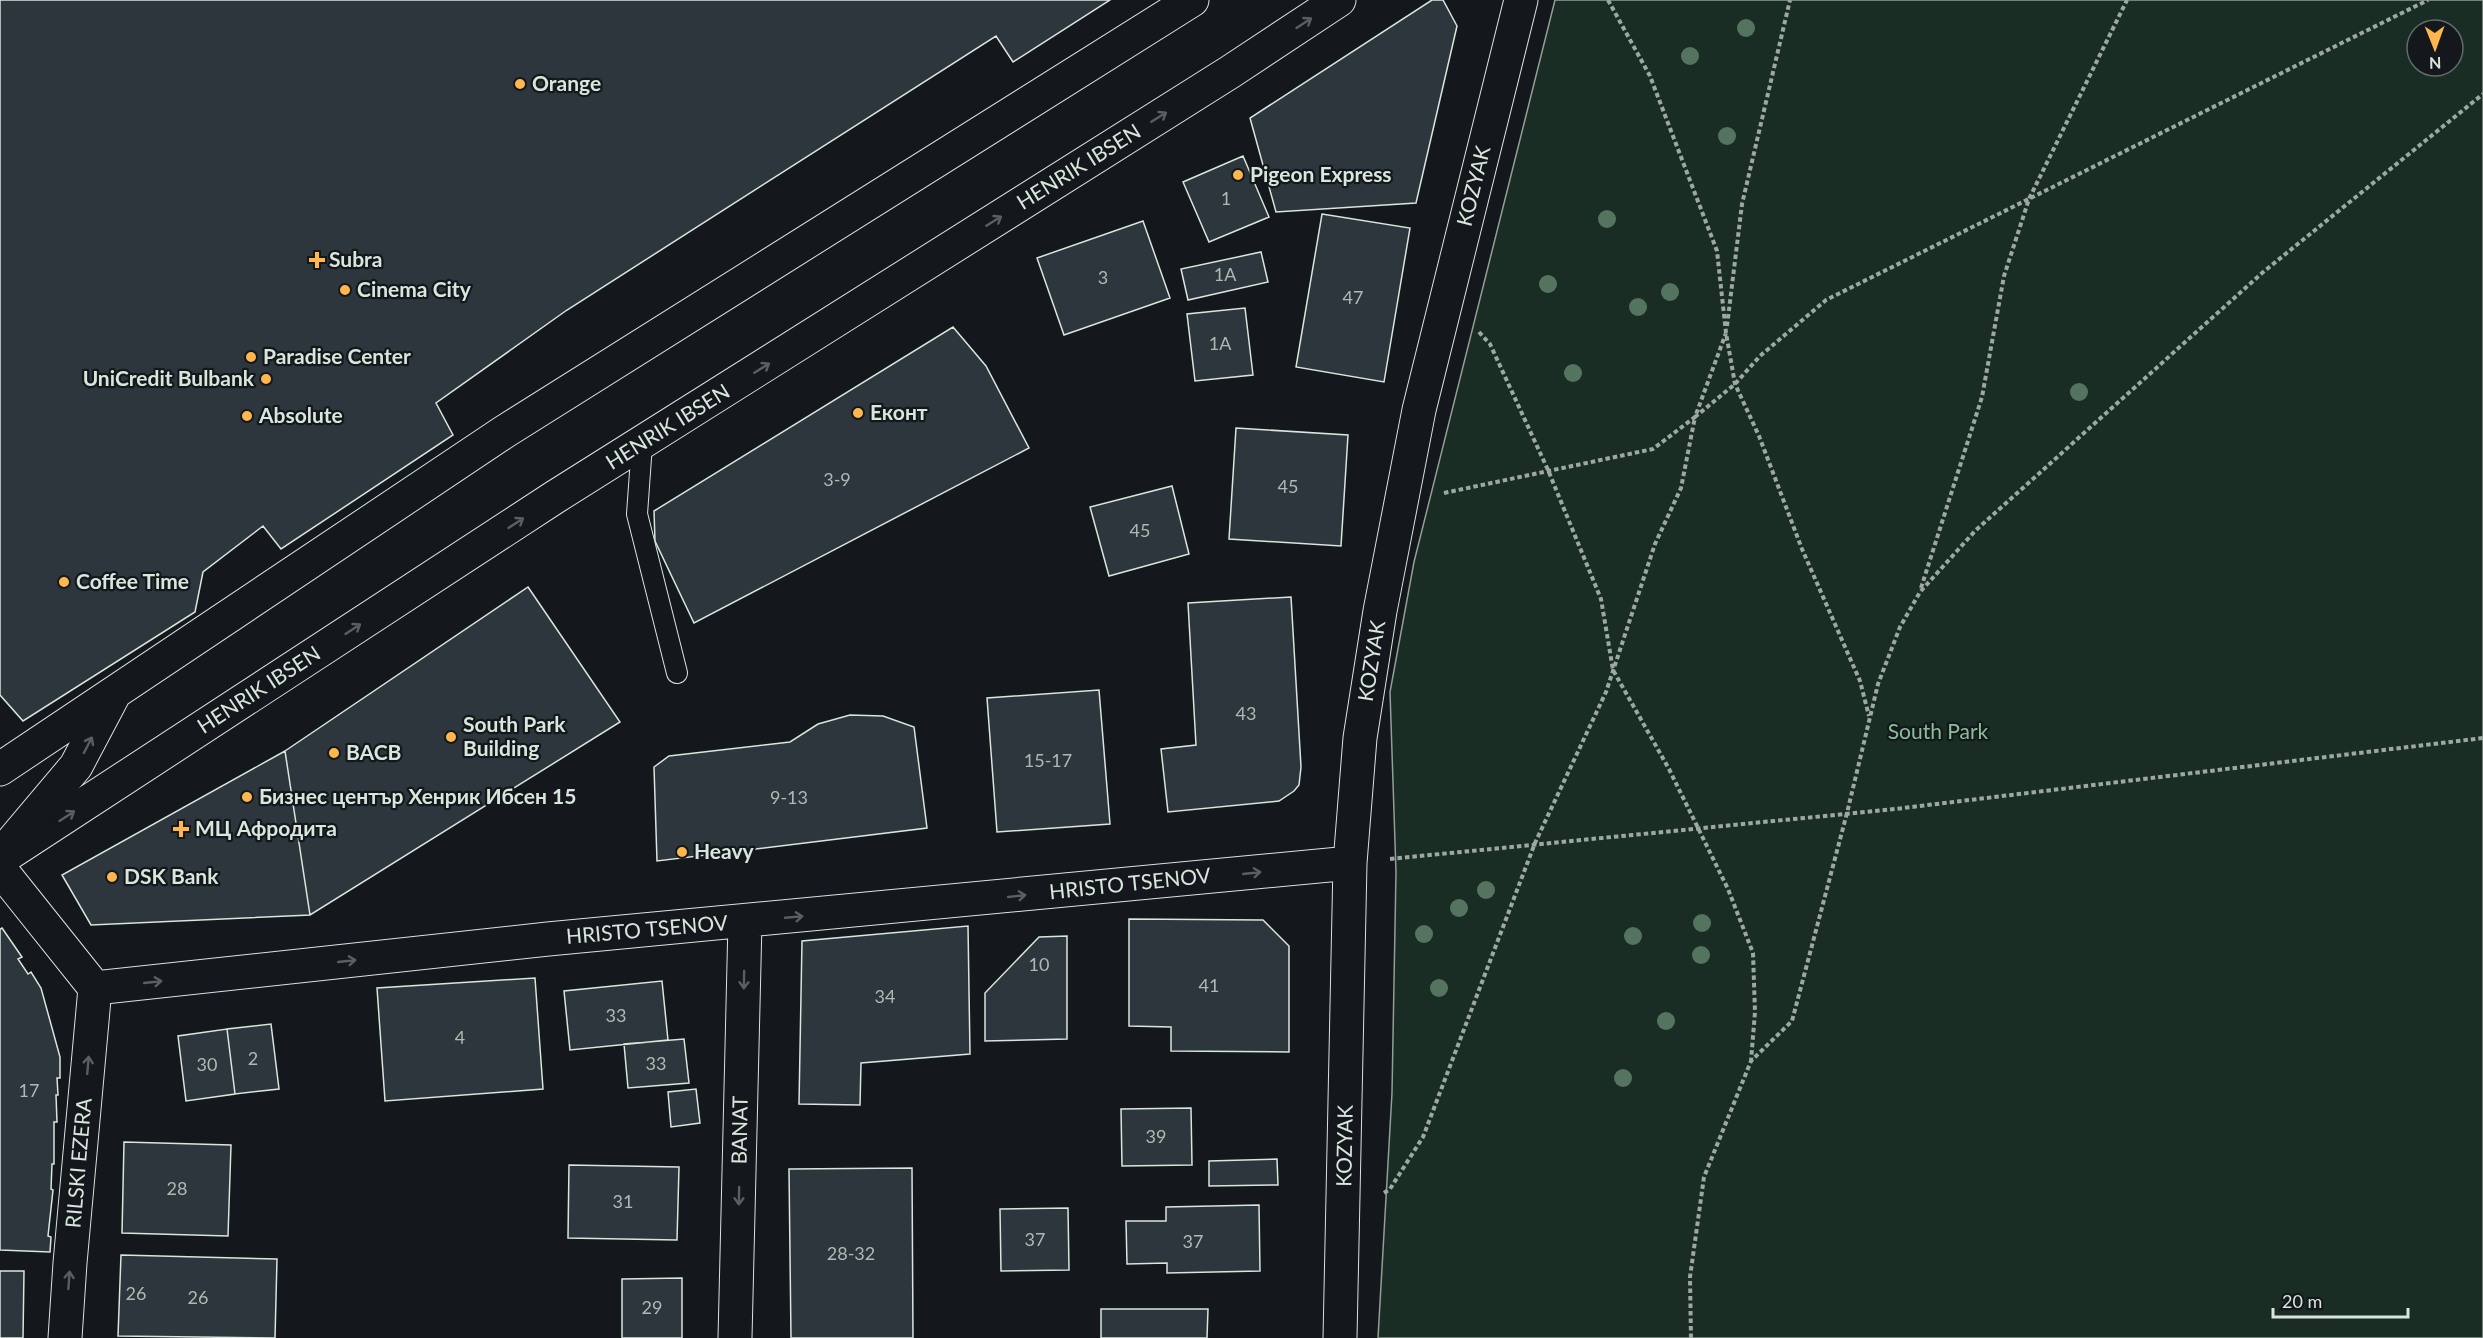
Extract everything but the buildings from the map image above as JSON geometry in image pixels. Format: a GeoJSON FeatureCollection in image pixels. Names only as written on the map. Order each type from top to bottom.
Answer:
{"type":"FeatureCollection","features":[{"type":"Feature","properties":{"kind":"street","name":"HENRIK IBSEN"},"geometry":{"type":"LineString","coordinates":[[0,769],[504,432],[1192,0]]}},
{"type":"Feature","properties":{"kind":"street","name":"HENRIK IBSEN"},"geometry":{"type":"LineString","coordinates":[[0,858],[555,497],[1230,72],[1339,0]]}},
{"type":"Feature","properties":{"kind":"street","name":"KOZYAK"},"geometry":{"type":"LineString","coordinates":[[1340,1338],[1350,863],[1360,738],[1380,611],[1419,410],[1521,0]]}},
{"type":"Feature","properties":{"kind":"street","name":"HENRIK IBSEN"},"geometry":{"type":"LineString","coordinates":[[0,858],[76,766],[114,693]]}},
{"type":"Feature","properties":{"kind":"street","name":"HRISTO TSENOV"},"geometry":{"type":"LineString","coordinates":[[95,988],[548,939],[1350,863]]}},
{"type":"Feature","properties":{"kind":"street"},"geometry":{"type":"LineString","coordinates":[[0,869],[95,988]]}},
{"type":"Feature","properties":{"kind":"street","name":"BANAT"},"geometry":{"type":"LineString","coordinates":[[735,1338],[745,921]]}},
{"type":"Feature","properties":{"kind":"street","name":"RILSKI EZERA"},"geometry":{"type":"LineString","coordinates":[[65,1338],[95,988]]}},
{"type":"Feature","properties":{"kind":"lane"},"geometry":{"type":"LineString","coordinates":[[642,444],[637,514],[677,673]]}},
{"type":"Feature","properties":{"kind":"path"},"geometry":{"type":"LineString","coordinates":[[1608,0],[1650,76],[1717,251],[1726,333],[1736,384],[1759,436],[1802,549],[1860,681],[1870,718]]}},
{"type":"Feature","properties":{"kind":"path"},"geometry":{"type":"LineString","coordinates":[[1344,1223],[1390,1189],[1423,1137],[1535,843],[1606,692],[1655,544],[1681,488],[1695,417],[1726,333],[1742,204],[1790,0]]}},
{"type":"Feature","properties":{"kind":"path"},"geometry":{"type":"LineString","coordinates":[[1751,1061],[1792,1021],[1847,813],[1878,684],[1900,627],[1920,592],[1982,397],[2004,276],[2029,199],[2127,0]]}},
{"type":"Feature","properties":{"kind":"path"},"geometry":{"type":"LineString","coordinates":[[1401,502],[1653,449],[1736,384],[1760,356],[1826,300],[2428,0]]}},
{"type":"Feature","properties":{"kind":"path"},"geometry":{"type":"LineString","coordinates":[[1920,592],[1975,531],[2262,273],[2483,94]]}},
{"type":"Feature","properties":{"kind":"path"},"geometry":{"type":"LineString","coordinates":[[1447,297],[1490,344],[1548,470],[1601,599],[1613,670],[1669,769],[1728,889],[1753,953],[1755,1012],[1751,1061],[1704,1177],[1690,1276],[1691,1338]]}},
{"type":"Feature","properties":{"kind":"path"},"geometry":{"type":"LineString","coordinates":[[1350,863],[1918,807],[2483,738]]}},
{"type":"Feature","properties":{"kind":"green space","name":"South Park"},"geometry":{"type":"Polygon","coordinates":[[[1555,0],[2483,0],[2483,1338],[1378,1338],[1392,1093],[1396,872],[1390,692],[1414,562],[1555,0]]]}},
{"type":"Feature","properties":{"kind":"place","name":"Orange"},"geometry":{"type":"Point","coordinates":[520,84]}},
{"type":"Feature","properties":{"kind":"place","name":"Pigeon Express"},"geometry":{"type":"Point","coordinates":[1238,175]}},
{"type":"Feature","properties":{"kind":"place","name":"Subra"},"geometry":{"type":"Point","coordinates":[317,260]}},
{"type":"Feature","properties":{"kind":"place","name":"Cinema City"},"geometry":{"type":"Point","coordinates":[345,290]}},
{"type":"Feature","properties":{"kind":"place","name":"Paradise Center"},"geometry":{"type":"Point","coordinates":[251,357]}},
{"type":"Feature","properties":{"kind":"place","name":"UniCredit Bulbank"},"geometry":{"type":"Point","coordinates":[266,379]}},
{"type":"Feature","properties":{"kind":"place","name":"Еконт"},"geometry":{"type":"Point","coordinates":[858,413]}},
{"type":"Feature","properties":{"kind":"place","name":"Absolute"},"geometry":{"type":"Point","coordinates":[247,416]}},
{"type":"Feature","properties":{"kind":"place","name":"Coffee Time"},"geometry":{"type":"Point","coordinates":[64,582]}},
{"type":"Feature","properties":{"kind":"place","name":"South Park Building"},"geometry":{"type":"Point","coordinates":[451,737]}},
{"type":"Feature","properties":{"kind":"place","name":"BACB"},"geometry":{"type":"Point","coordinates":[334,753]}},
{"type":"Feature","properties":{"kind":"place","name":"Бизнес център Хенрик Ибсен 15"},"geometry":{"type":"Point","coordinates":[247,797]}},
{"type":"Feature","properties":{"kind":"place","name":"МЦ Афродита"},"geometry":{"type":"Point","coordinates":[181,829]}},
{"type":"Feature","properties":{"kind":"place","name":"Heavy"},"geometry":{"type":"Point","coordinates":[682,852]}},
{"type":"Feature","properties":{"kind":"place","name":"DSK Bank"},"geometry":{"type":"Point","coordinates":[112,877]}}]}
